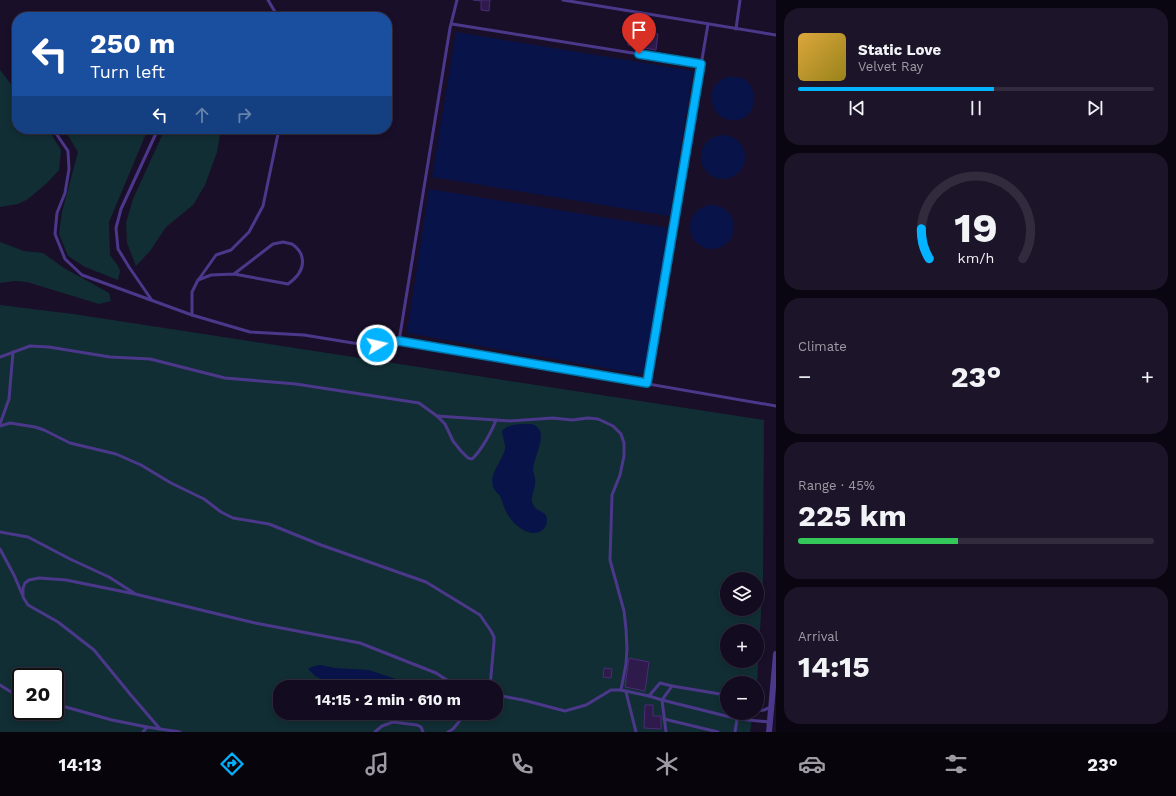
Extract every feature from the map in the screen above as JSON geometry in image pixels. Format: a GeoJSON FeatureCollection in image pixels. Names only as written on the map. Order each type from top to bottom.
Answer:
{"type":"FeatureCollection","features":[{"type":"Feature","properties":{"kind":"street"},"geometry":{"type":"LineString","coordinates":[[769,732],[776,654]]}},
{"type":"Feature","properties":{"kind":"lane"},"geometry":{"type":"LineString","coordinates":[[268,0],[275,12]]}},
{"type":"Feature","properties":{"kind":"lane"},"geometry":{"type":"LineString","coordinates":[[399,341],[457,0]]}},
{"type":"Feature","properties":{"kind":"lane"},"geometry":{"type":"LineString","coordinates":[[563,0],[776,35]]}},
{"type":"Feature","properties":{"kind":"lane"},"geometry":{"type":"LineString","coordinates":[[736,29],[740,0]]}},
{"type":"Feature","properties":{"kind":"lane"},"geometry":{"type":"LineString","coordinates":[[452,24],[701,64]]}},
{"type":"Feature","properties":{"kind":"lane"},"geometry":{"type":"LineString","coordinates":[[647,383],[708,24]]}},
{"type":"Feature","properties":{"kind":"lane"},"geometry":{"type":"LineString","coordinates":[[56,134],[68,151],[69,169],[65,193],[57,213],[55,234],[65,259],[82,275],[192,315],[250,332],[304,335],[353,343],[377,345],[399,341],[776,406]]}},
{"type":"Feature","properties":{"kind":"lane"},"geometry":{"type":"LineString","coordinates":[[151,299],[118,249],[116,228],[121,209],[156,134]]}},
{"type":"Feature","properties":{"kind":"lane"},"geometry":{"type":"LineString","coordinates":[[192,315],[192,292],[198,280],[216,255],[231,250],[249,232],[263,206],[278,134]]}},
{"type":"Feature","properties":{"kind":"lane"},"geometry":{"type":"LineString","coordinates":[[198,280],[211,275],[234,274],[288,284],[297,277],[302,263],[300,253],[292,244],[282,242],[273,244],[234,274]]}},
{"type":"Feature","properties":{"kind":"lane"},"geometry":{"type":"LineString","coordinates":[[0,356],[30,346],[38,346],[110,357],[150,359],[224,378],[296,384],[419,403],[445,424],[453,441],[468,458],[472,459],[481,448],[496,420]]}},
{"type":"Feature","properties":{"kind":"lane"},"geometry":{"type":"LineString","coordinates":[[0,425],[9,399],[13,352]]}},
{"type":"Feature","properties":{"kind":"lane"},"geometry":{"type":"LineString","coordinates":[[437,416],[523,421],[553,418],[572,420],[588,418],[598,419],[613,426],[621,434],[624,443],[624,456],[620,475],[612,495],[610,560],[624,611],[626,629],[626,657],[621,690]]}},
{"type":"Feature","properties":{"kind":"lane"},"geometry":{"type":"LineString","coordinates":[[0,425],[10,423],[35,427],[70,443],[116,454],[141,465],[233,518],[270,524],[321,545],[426,582],[475,612],[484,620],[491,630],[494,637],[494,642],[491,680]]}},
{"type":"Feature","properties":{"kind":"lane"},"geometry":{"type":"LineString","coordinates":[[0,532],[28,537],[70,560],[109,577],[135,594]]}},
{"type":"Feature","properties":{"kind":"lane"},"geometry":{"type":"LineString","coordinates":[[0,549],[28,605],[58,622],[94,650],[160,729]]}},
{"type":"Feature","properties":{"kind":"lane"},"geometry":{"type":"LineString","coordinates":[[23,597],[23,588],[25,583],[29,580],[39,578],[66,580],[135,594],[254,623],[367,645],[436,673],[447,680]]}},
{"type":"Feature","properties":{"kind":"lane"},"geometry":{"type":"LineString","coordinates":[[649,696],[660,683],[720,694]]}},
{"type":"Feature","properties":{"kind":"lane"},"geometry":{"type":"LineString","coordinates":[[0,685],[12,692]]}},
{"type":"Feature","properties":{"kind":"lane"},"geometry":{"type":"LineString","coordinates":[[666,732],[662,700],[672,686]]}},
{"type":"Feature","properties":{"kind":"lane"},"geometry":{"type":"LineString","coordinates":[[503,696],[565,711],[586,705],[611,690],[621,690],[720,714]]}},
{"type":"Feature","properties":{"kind":"lane"},"geometry":{"type":"LineString","coordinates":[[626,692],[636,732]]}},
{"type":"Feature","properties":{"kind":"lane"},"geometry":{"type":"LineString","coordinates":[[764,710],[772,706]]}},
{"type":"Feature","properties":{"kind":"lane"},"geometry":{"type":"LineString","coordinates":[[64,707],[112,720],[180,732]]}},
{"type":"Feature","properties":{"kind":"lane"},"geometry":{"type":"LineString","coordinates":[[664,719],[718,732]]}},
{"type":"Feature","properties":{"kind":"lane"},"geometry":{"type":"LineString","coordinates":[[448,732],[453,729],[460,720]]}},
{"type":"Feature","properties":{"kind":"lane"},"geometry":{"type":"LineString","coordinates":[[735,732],[738,720]]}},
{"type":"Feature","properties":{"kind":"lane"},"geometry":{"type":"LineString","coordinates":[[749,720],[770,722]]}},
{"type":"Feature","properties":{"kind":"lane"},"geometry":{"type":"LineString","coordinates":[[375,732],[382,726],[393,722],[417,724],[423,732]]}},
{"type":"Feature","properties":{"kind":"lane"},"geometry":{"type":"LineString","coordinates":[[143,732],[147,727]]}},
{"type":"Feature","properties":{"kind":"green space"},"geometry":{"type":"Polygon","coordinates":[[[0,70],[12,86],[12,134],[51,134],[61,150],[59,170],[47,183],[28,199],[18,204],[0,207],[0,70]]]}},
{"type":"Feature","properties":{"kind":"green space"},"geometry":{"type":"Polygon","coordinates":[[[67,134],[146,134],[109,222],[110,255],[120,271],[118,280],[85,267],[68,256],[59,234],[62,212],[78,152],[67,134]]]}},
{"type":"Feature","properties":{"kind":"green space"},"geometry":{"type":"Polygon","coordinates":[[[163,134],[220,134],[217,152],[205,185],[193,205],[166,227],[150,251],[136,266],[127,243],[126,223],[133,199],[163,134]]]}},
{"type":"Feature","properties":{"kind":"green space"},"geometry":{"type":"Polygon","coordinates":[[[0,242],[24,251],[43,253],[64,268],[109,293],[111,301],[99,304],[27,282],[15,281],[0,283],[0,242]]]}},
{"type":"Feature","properties":{"kind":"green space"},"geometry":{"type":"Polygon","coordinates":[[[0,305],[73,314],[764,420],[763,572],[720,572],[720,616],[761,616],[760,624],[720,624],[720,668],[758,668],[757,676],[720,676],[720,720],[752,720],[750,732],[0,732],[0,305]]]}},
{"type":"Feature","properties":{"kind":"shaded area"},"geometry":{"type":"Polygon","coordinates":[[[456,32],[693,71],[670,216],[432,177],[456,32]]]}},
{"type":"Feature","properties":{"kind":"shaded area"},"geometry":{"type":"Polygon","coordinates":[[[727,77],[746,80],[752,88],[754,98],[754,103],[747,116],[736,120],[726,119],[720,115],[715,110],[712,103],[713,89],[717,83],[727,77]]]}},
{"type":"Feature","properties":{"kind":"shaded area"},"geometry":{"type":"Polygon","coordinates":[[[723,135],[735,139],[741,145],[745,157],[741,169],[735,175],[723,179],[711,175],[705,169],[701,157],[705,145],[711,139],[723,135]]]}},
{"type":"Feature","properties":{"kind":"shaded area"},"geometry":{"type":"Polygon","coordinates":[[[429,189],[669,228],[645,375],[407,333],[429,189]]]}},
{"type":"Feature","properties":{"kind":"shaded area"},"geometry":{"type":"Polygon","coordinates":[[[712,205],[724,209],[730,215],[734,227],[730,239],[724,245],[712,249],[700,245],[694,239],[690,227],[694,215],[700,209],[712,205]]]}},
{"type":"Feature","properties":{"kind":"shaded area"},"geometry":{"type":"Polygon","coordinates":[[[531,424],[537,427],[540,431],[541,437],[533,470],[535,483],[532,501],[538,510],[546,515],[547,520],[545,528],[536,533],[527,532],[514,523],[507,513],[500,496],[494,489],[492,483],[492,478],[505,449],[502,431],[512,425],[531,424]]]}},
{"type":"Feature","properties":{"kind":"shaded area"},"geometry":{"type":"Polygon","coordinates":[[[320,665],[335,668],[369,670],[399,680],[323,680],[315,676],[308,669],[320,665]]]}},
{"type":"Feature","properties":{"kind":"building"},"geometry":{"type":"Polygon","coordinates":[[[473,0],[490,0],[489,11],[481,10],[481,1],[473,0]]]}},
{"type":"Feature","properties":{"kind":"building"},"geometry":{"type":"Polygon","coordinates":[[[630,29],[658,34],[656,50],[628,45],[630,29]]]}},
{"type":"Feature","properties":{"kind":"building"},"geometry":{"type":"Polygon","coordinates":[[[629,658],[649,662],[645,691],[625,687],[629,658]]]}},
{"type":"Feature","properties":{"kind":"building"},"geometry":{"type":"Polygon","coordinates":[[[604,668],[612,669],[611,678],[603,677],[604,668]]]}},
{"type":"Feature","properties":{"kind":"building"},"geometry":{"type":"Polygon","coordinates":[[[645,705],[653,705],[653,716],[661,716],[661,729],[644,728],[645,705]]]}},
{"type":"Feature","properties":{"kind":"route"},"geometry":{"type":"LineString","coordinates":[[377,345],[399,341],[647,383],[701,64],[639,54]]}}]}
